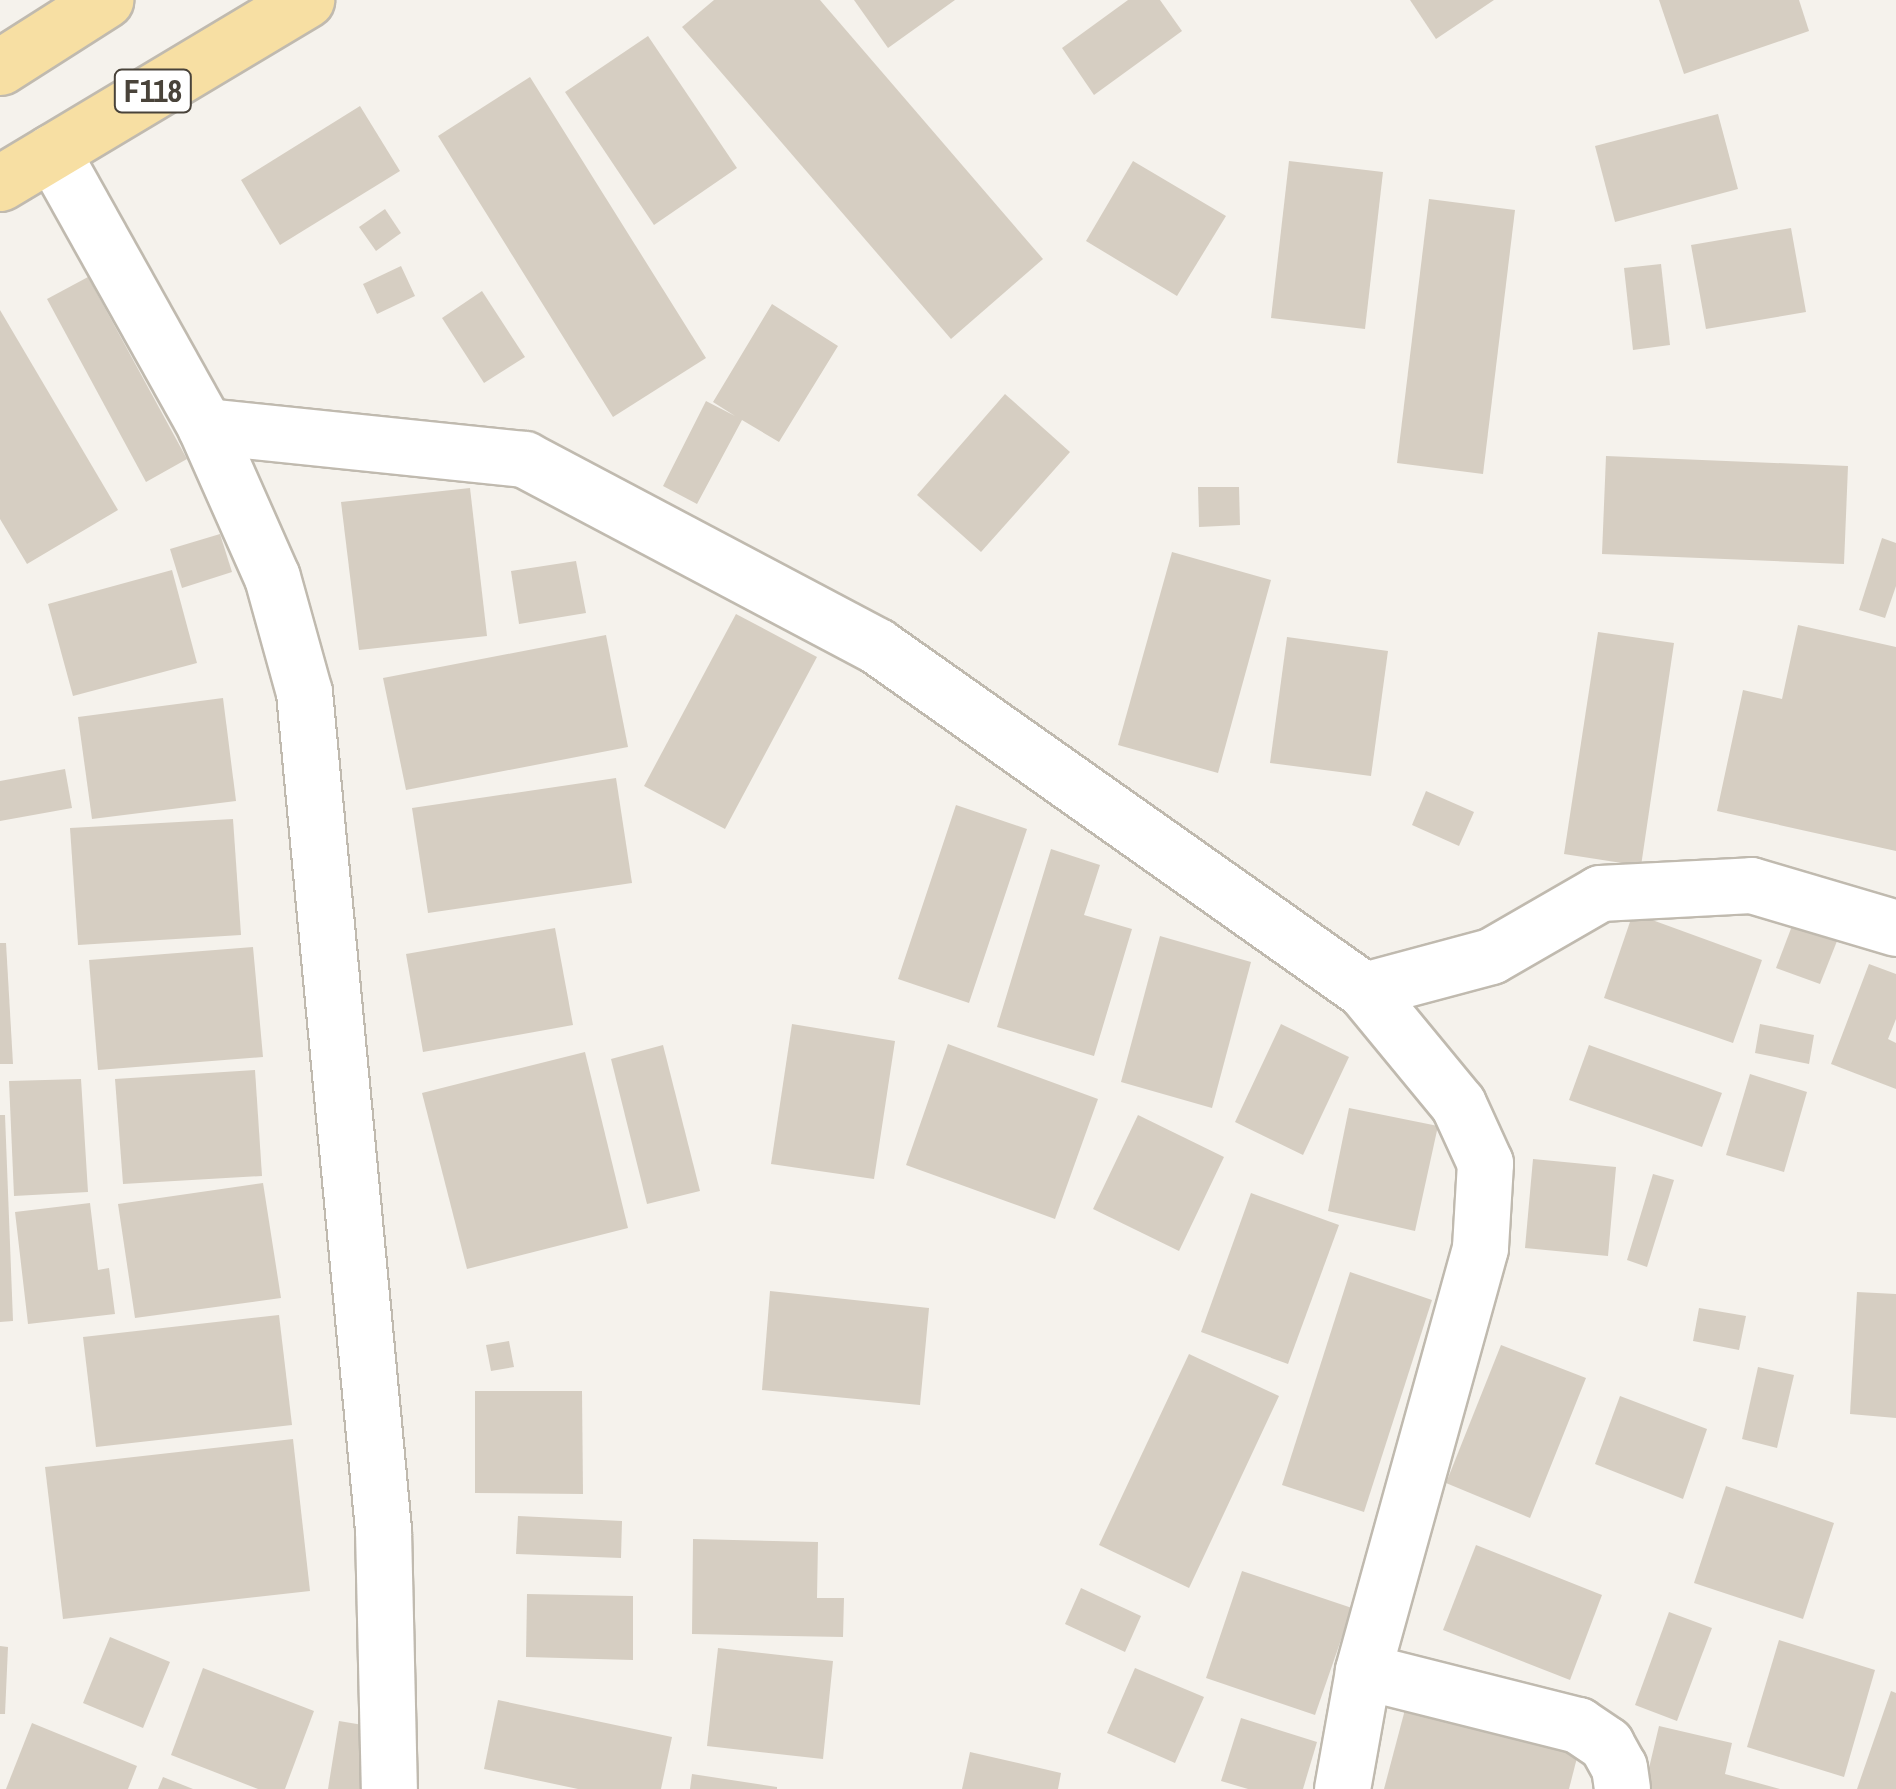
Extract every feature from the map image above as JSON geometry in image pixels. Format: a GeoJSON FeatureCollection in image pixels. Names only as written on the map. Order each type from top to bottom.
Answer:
{"type":"FeatureCollection","features":[{"type":"Feature","properties":{"kind":"main road"},"geometry":{"type":"LineString","coordinates":[[0,67],[105,0]]}},
{"type":"Feature","properties":{"kind":"main road","name":"F118"},"geometry":{"type":"LineString","coordinates":[[0,183],[306,0]]}},
{"type":"Feature","properties":{"kind":"street"},"geometry":{"type":"LineString","coordinates":[[52,152],[205,426],[272,577],[304,692],[383,1530],[388,1789]]}},
{"type":"Feature","properties":{"kind":"street"},"geometry":{"type":"LineString","coordinates":[[205,426],[524,459],[877,646],[1364,990],[1458,1104],[1485,1164],[1480,1248],[1364,1671],[1342,1789]]}},
{"type":"Feature","properties":{"kind":"street"},"geometry":{"type":"LineString","coordinates":[[1364,990],[1491,956],[1600,893],[1751,885],[1896,928]]}},
{"type":"Feature","properties":{"kind":"street"},"geometry":{"type":"LineString","coordinates":[[1364,1671],[1578,1725],[1606,1744],[1619,1768],[1622,1789]]}},
{"type":"Feature","properties":{"kind":"building"},"geometry":{"type":"Polygon","coordinates":[[[714,0],[820,0],[1043,259],[951,339],[682,27],[714,0]]]}},
{"type":"Feature","properties":{"kind":"building"},"geometry":{"type":"Polygon","coordinates":[[[854,0],[955,0],[888,48],[854,0]]]}},
{"type":"Feature","properties":{"kind":"building"},"geometry":{"type":"Polygon","coordinates":[[[1128,0],[1160,0],[1182,31],[1094,95],[1062,48],[1128,0]]]}},
{"type":"Feature","properties":{"kind":"building"},"geometry":{"type":"Polygon","coordinates":[[[1410,0],[1494,0],[1436,39],[1410,0]]]}},
{"type":"Feature","properties":{"kind":"building"},"geometry":{"type":"Polygon","coordinates":[[[1659,0],[1799,0],[1809,31],[1684,74],[1659,0]]]}},
{"type":"Feature","properties":{"kind":"building"},"geometry":{"type":"Polygon","coordinates":[[[648,36],[737,168],[654,225],[565,92],[648,36]]]}},
{"type":"Feature","properties":{"kind":"building"},"geometry":{"type":"Polygon","coordinates":[[[530,77],[706,358],[613,417],[438,136],[530,77]]]}},
{"type":"Feature","properties":{"kind":"building"},"geometry":{"type":"Polygon","coordinates":[[[360,106],[400,171],[280,245],[241,180],[360,106]]]}},
{"type":"Feature","properties":{"kind":"building"},"geometry":{"type":"Polygon","coordinates":[[[1718,114],[1738,189],[1615,222],[1595,146],[1718,114]]]}},
{"type":"Feature","properties":{"kind":"building"},"geometry":{"type":"Polygon","coordinates":[[[1133,161],[1226,216],[1177,296],[1086,241],[1133,161]]]}},
{"type":"Feature","properties":{"kind":"building"},"geometry":{"type":"Polygon","coordinates":[[[1289,161],[1383,172],[1365,329],[1271,318],[1289,161]]]}},
{"type":"Feature","properties":{"kind":"building"},"geometry":{"type":"Polygon","coordinates":[[[1429,199],[1515,210],[1483,474],[1397,463],[1429,199]]]}},
{"type":"Feature","properties":{"kind":"building"},"geometry":{"type":"Polygon","coordinates":[[[385,209],[401,233],[376,251],[359,227],[385,209]]]}},
{"type":"Feature","properties":{"kind":"building"},"geometry":{"type":"Polygon","coordinates":[[[1791,228],[1806,312],[1706,329],[1691,245],[1791,228]]]}},
{"type":"Feature","properties":{"kind":"building"},"geometry":{"type":"Polygon","coordinates":[[[1661,264],[1670,345],[1633,350],[1624,268],[1661,264]]]}},
{"type":"Feature","properties":{"kind":"building"},"geometry":{"type":"Polygon","coordinates":[[[401,266],[415,296],[377,314],[363,284],[401,266]]]}},
{"type":"Feature","properties":{"kind":"building"},"geometry":{"type":"Polygon","coordinates":[[[88,277],[187,459],[146,482],[47,299],[88,277]]]}},
{"type":"Feature","properties":{"kind":"building"},"geometry":{"type":"Polygon","coordinates":[[[482,291],[525,357],[484,383],[442,318],[482,291]]]}},
{"type":"Feature","properties":{"kind":"building"},"geometry":{"type":"Polygon","coordinates":[[[772,304],[838,346],[779,442],[742,420],[697,504],[663,486],[706,401],[735,416],[713,402],[772,304]]]}},
{"type":"Feature","properties":{"kind":"building"},"geometry":{"type":"Polygon","coordinates":[[[0,310],[118,510],[27,564],[0,519],[0,310]]]}},
{"type":"Feature","properties":{"kind":"building"},"geometry":{"type":"Polygon","coordinates":[[[1005,394],[1070,452],[981,552],[917,495],[1005,394]]]}},
{"type":"Feature","properties":{"kind":"building"},"geometry":{"type":"Polygon","coordinates":[[[1606,456],[1848,466],[1844,564],[1602,554],[1606,456]]]}},
{"type":"Feature","properties":{"kind":"building"},"geometry":{"type":"Polygon","coordinates":[[[1198,487],[1239,487],[1240,525],[1199,527],[1198,487]]]}},
{"type":"Feature","properties":{"kind":"building"},"geometry":{"type":"Polygon","coordinates":[[[470,488],[487,636],[359,650],[341,502],[470,488]]]}},
{"type":"Feature","properties":{"kind":"building"},"geometry":{"type":"Polygon","coordinates":[[[220,534],[232,572],[182,588],[170,549],[220,534]]]}},
{"type":"Feature","properties":{"kind":"building"},"geometry":{"type":"Polygon","coordinates":[[[1882,538],[1896,543],[1896,586],[1885,618],[1859,610],[1882,538]]]}},
{"type":"Feature","properties":{"kind":"building"},"geometry":{"type":"Polygon","coordinates":[[[1172,552],[1271,580],[1218,773],[1118,745],[1172,552]]]}},
{"type":"Feature","properties":{"kind":"building"},"geometry":{"type":"Polygon","coordinates":[[[576,561],[586,613],[519,624],[511,571],[576,561]]]}},
{"type":"Feature","properties":{"kind":"building"},"geometry":{"type":"Polygon","coordinates":[[[172,570],[197,663],[73,696],[48,604],[172,570]]]}},
{"type":"Feature","properties":{"kind":"building"},"geometry":{"type":"Polygon","coordinates":[[[736,614],[817,657],[725,829],[644,786],[736,614]]]}},
{"type":"Feature","properties":{"kind":"building"},"geometry":{"type":"Polygon","coordinates":[[[1798,625],[1896,647],[1896,851],[1717,811],[1743,690],[1782,699],[1798,625]]]}},
{"type":"Feature","properties":{"kind":"building"},"geometry":{"type":"Polygon","coordinates":[[[1598,632],[1674,643],[1641,866],[1564,854],[1598,632]]]}},
{"type":"Feature","properties":{"kind":"building"},"geometry":{"type":"Polygon","coordinates":[[[606,635],[628,747],[406,790],[383,678],[606,635]]]}},
{"type":"Feature","properties":{"kind":"building"},"geometry":{"type":"Polygon","coordinates":[[[1287,637],[1388,651],[1371,776],[1270,763],[1287,637]]]}},
{"type":"Feature","properties":{"kind":"building"},"geometry":{"type":"Polygon","coordinates":[[[223,698],[236,801],[92,819],[78,717],[223,698]]]}},
{"type":"Feature","properties":{"kind":"building"},"geometry":{"type":"Polygon","coordinates":[[[65,769],[72,808],[0,821],[0,781],[65,769]]]}},
{"type":"Feature","properties":{"kind":"building"},"geometry":{"type":"Polygon","coordinates":[[[616,778],[632,883],[428,913],[412,808],[616,778]]]}},
{"type":"Feature","properties":{"kind":"building"},"geometry":{"type":"Polygon","coordinates":[[[1426,791],[1474,812],[1459,846],[1412,825],[1426,791]]]}},
{"type":"Feature","properties":{"kind":"building"},"geometry":{"type":"Polygon","coordinates":[[[956,805],[1027,829],[969,1003],[898,979],[956,805]]]}},
{"type":"Feature","properties":{"kind":"building"},"geometry":{"type":"Polygon","coordinates":[[[233,819],[241,935],[78,945],[70,828],[233,819]]]}},
{"type":"Feature","properties":{"kind":"building"},"geometry":{"type":"Polygon","coordinates":[[[1051,849],[1100,865],[1084,915],[1132,929],[1094,1056],[997,1027],[1051,849]]]}},
{"type":"Feature","properties":{"kind":"building"},"geometry":{"type":"Polygon","coordinates":[[[1633,913],[1762,960],[1733,1043],[1604,998],[1633,913]]]}},
{"type":"Feature","properties":{"kind":"building"},"geometry":{"type":"Polygon","coordinates":[[[1795,918],[1839,936],[1820,984],[1776,968],[1795,918]]]}},
{"type":"Feature","properties":{"kind":"building"},"geometry":{"type":"Polygon","coordinates":[[[555,928],[573,1025],[423,1052],[406,954],[555,928]]]}},
{"type":"Feature","properties":{"kind":"building"},"geometry":{"type":"Polygon","coordinates":[[[1160,936],[1251,962],[1212,1108],[1121,1082],[1160,936]]]}},
{"type":"Feature","properties":{"kind":"building"},"geometry":{"type":"Polygon","coordinates":[[[0,943],[6,943],[13,1064],[0,1064],[0,943]]]}},
{"type":"Feature","properties":{"kind":"building"},"geometry":{"type":"Polygon","coordinates":[[[253,947],[263,1057],[98,1070],[89,960],[253,947]]]}},
{"type":"Feature","properties":{"kind":"building"},"geometry":{"type":"Polygon","coordinates":[[[1869,964],[1896,974],[1896,1019],[1888,1039],[1896,1043],[1896,1089],[1831,1064],[1869,964]]]}},
{"type":"Feature","properties":{"kind":"building"},"geometry":{"type":"Polygon","coordinates":[[[792,1024],[895,1041],[874,1179],[771,1164],[792,1024]]]}},
{"type":"Feature","properties":{"kind":"building"},"geometry":{"type":"Polygon","coordinates":[[[1281,1024],[1349,1057],[1303,1155],[1235,1122],[1281,1024]]]}},
{"type":"Feature","properties":{"kind":"building"},"geometry":{"type":"Polygon","coordinates":[[[1760,1024],[1814,1035],[1809,1064],[1755,1053],[1760,1024]]]}},
{"type":"Feature","properties":{"kind":"building"},"geometry":{"type":"Polygon","coordinates":[[[948,1044],[1098,1099],[1055,1219],[906,1165],[948,1044]]]}},
{"type":"Feature","properties":{"kind":"building"},"geometry":{"type":"Polygon","coordinates":[[[663,1045],[700,1191],[647,1204],[611,1059],[663,1045]]]}},
{"type":"Feature","properties":{"kind":"building"},"geometry":{"type":"Polygon","coordinates":[[[1589,1045],[1722,1093],[1702,1147],[1569,1100],[1589,1045]]]}},
{"type":"Feature","properties":{"kind":"building"},"geometry":{"type":"Polygon","coordinates":[[[585,1052],[628,1228],[467,1269],[422,1093],[585,1052]]]}},
{"type":"Feature","properties":{"kind":"building"},"geometry":{"type":"Polygon","coordinates":[[[255,1070],[262,1176],[123,1184],[115,1079],[255,1070]]]}},
{"type":"Feature","properties":{"kind":"building"},"geometry":{"type":"Polygon","coordinates":[[[1750,1074],[1807,1092],[1784,1172],[1726,1155],[1750,1074]]]}},
{"type":"Feature","properties":{"kind":"building"},"geometry":{"type":"Polygon","coordinates":[[[81,1079],[88,1192],[14,1196],[9,1081],[81,1079]]]}},
{"type":"Feature","properties":{"kind":"building"},"geometry":{"type":"Polygon","coordinates":[[[1349,1108],[1438,1126],[1415,1231],[1328,1211],[1349,1108]]]}},
{"type":"Feature","properties":{"kind":"building"},"geometry":{"type":"Polygon","coordinates":[[[0,1115],[5,1115],[13,1321],[0,1322],[0,1115]]]}},
{"type":"Feature","properties":{"kind":"building"},"geometry":{"type":"Polygon","coordinates":[[[1138,1115],[1224,1157],[1179,1251],[1093,1209],[1138,1115]]]}},
{"type":"Feature","properties":{"kind":"building"},"geometry":{"type":"Polygon","coordinates":[[[1533,1159],[1616,1167],[1608,1256],[1525,1248],[1533,1159]]]}},
{"type":"Feature","properties":{"kind":"building"},"geometry":{"type":"Polygon","coordinates":[[[1653,1174],[1674,1180],[1647,1267],[1627,1260],[1653,1174]]]}},
{"type":"Feature","properties":{"kind":"building"},"geometry":{"type":"Polygon","coordinates":[[[263,1183],[281,1298],[135,1318],[118,1204],[263,1183]]]}},
{"type":"Feature","properties":{"kind":"building"},"geometry":{"type":"Polygon","coordinates":[[[1251,1193],[1339,1225],[1288,1364],[1201,1332],[1251,1193]]]}},
{"type":"Feature","properties":{"kind":"building"},"geometry":{"type":"Polygon","coordinates":[[[90,1203],[98,1270],[109,1268],[115,1314],[28,1324],[15,1212],[90,1203]]]}},
{"type":"Feature","properties":{"kind":"building"},"geometry":{"type":"Polygon","coordinates":[[[1350,1272],[1432,1300],[1364,1512],[1282,1485],[1350,1272]]]}},
{"type":"Feature","properties":{"kind":"building"},"geometry":{"type":"Polygon","coordinates":[[[770,1291],[929,1308],[920,1405],[762,1390],[770,1291]]]}},
{"type":"Feature","properties":{"kind":"building"},"geometry":{"type":"Polygon","coordinates":[[[1857,1292],[1896,1294],[1896,1418],[1850,1414],[1857,1292]]]}},
{"type":"Feature","properties":{"kind":"building"},"geometry":{"type":"Polygon","coordinates":[[[1699,1308],[1746,1316],[1739,1350],[1693,1341],[1699,1308]]]}},
{"type":"Feature","properties":{"kind":"building"},"geometry":{"type":"Polygon","coordinates":[[[279,1315],[292,1425],[96,1447],[83,1337],[279,1315]]]}},
{"type":"Feature","properties":{"kind":"building"},"geometry":{"type":"Polygon","coordinates":[[[509,1341],[514,1367],[491,1371],[486,1345],[509,1341]]]}},
{"type":"Feature","properties":{"kind":"building"},"geometry":{"type":"Polygon","coordinates":[[[1501,1345],[1586,1378],[1530,1518],[1446,1483],[1501,1345]]]}},
{"type":"Feature","properties":{"kind":"building"},"geometry":{"type":"Polygon","coordinates":[[[1189,1354],[1279,1396],[1189,1588],[1099,1545],[1189,1354]]]}},
{"type":"Feature","properties":{"kind":"building"},"geometry":{"type":"Polygon","coordinates":[[[1758,1367],[1794,1375],[1777,1448],[1742,1439],[1758,1367]]]}},
{"type":"Feature","properties":{"kind":"building"},"geometry":{"type":"Polygon","coordinates":[[[475,1391],[582,1391],[583,1494],[475,1493],[475,1391]]]}},
{"type":"Feature","properties":{"kind":"building"},"geometry":{"type":"Polygon","coordinates":[[[1620,1396],[1707,1429],[1683,1499],[1595,1464],[1620,1396]]]}},
{"type":"Feature","properties":{"kind":"building"},"geometry":{"type":"Polygon","coordinates":[[[293,1439],[310,1591],[63,1619],[45,1467],[293,1439]]]}},
{"type":"Feature","properties":{"kind":"building"},"geometry":{"type":"Polygon","coordinates":[[[1726,1486],[1834,1523],[1803,1619],[1694,1583],[1726,1486]]]}},
{"type":"Feature","properties":{"kind":"building"},"geometry":{"type":"Polygon","coordinates":[[[518,1516],[622,1521],[621,1558],[516,1554],[518,1516]]]}},
{"type":"Feature","properties":{"kind":"building"},"geometry":{"type":"Polygon","coordinates":[[[693,1539],[818,1542],[817,1598],[844,1598],[843,1637],[692,1634],[693,1539]]]}},
{"type":"Feature","properties":{"kind":"building"},"geometry":{"type":"Polygon","coordinates":[[[1476,1545],[1602,1595],[1570,1680],[1443,1630],[1476,1545]]]}},
{"type":"Feature","properties":{"kind":"building"},"geometry":{"type":"Polygon","coordinates":[[[1242,1571],[1352,1608],[1315,1715],[1206,1678],[1242,1571]]]}},
{"type":"Feature","properties":{"kind":"building"},"geometry":{"type":"Polygon","coordinates":[[[1081,1588],[1141,1616],[1125,1652],[1065,1624],[1081,1588]]]}},
{"type":"Feature","properties":{"kind":"building"},"geometry":{"type":"Polygon","coordinates":[[[527,1594],[633,1596],[633,1660],[526,1657],[527,1594]]]}},
{"type":"Feature","properties":{"kind":"building"},"geometry":{"type":"Polygon","coordinates":[[[1669,1612],[1712,1628],[1677,1721],[1635,1705],[1669,1612]]]}},
{"type":"Feature","properties":{"kind":"building"},"geometry":{"type":"Polygon","coordinates":[[[110,1637],[170,1662],[143,1728],[83,1703],[110,1637]]]}},
{"type":"Feature","properties":{"kind":"building"},"geometry":{"type":"Polygon","coordinates":[[[1779,1640],[1875,1670],[1844,1777],[1747,1747],[1779,1640]]]}},
{"type":"Feature","properties":{"kind":"building"},"geometry":{"type":"Polygon","coordinates":[[[0,1646],[8,1647],[5,1714],[0,1714],[0,1646]]]}},
{"type":"Feature","properties":{"kind":"building"},"geometry":{"type":"Polygon","coordinates":[[[718,1648],[833,1661],[823,1759],[707,1746],[718,1648]]]}},
{"type":"Feature","properties":{"kind":"building"},"geometry":{"type":"Polygon","coordinates":[[[203,1668],[314,1711],[285,1789],[258,1789],[171,1755],[203,1668]]]}},
{"type":"Feature","properties":{"kind":"building"},"geometry":{"type":"Polygon","coordinates":[[[1135,1668],[1204,1697],[1175,1763],[1107,1733],[1135,1668]]]}},
{"type":"Feature","properties":{"kind":"building"},"geometry":{"type":"Polygon","coordinates":[[[1891,1691],[1896,1693],[1896,1789],[1857,1789],[1891,1691]]]}},
{"type":"Feature","properties":{"kind":"building"},"geometry":{"type":"Polygon","coordinates":[[[498,1700],[672,1737],[661,1789],[578,1789],[484,1769],[498,1700]]]}},
{"type":"Feature","properties":{"kind":"building"},"geometry":{"type":"Polygon","coordinates":[[[1407,1702],[1579,1750],[1569,1789],[1384,1789],[1407,1702]]]}},
{"type":"Feature","properties":{"kind":"building"},"geometry":{"type":"Polygon","coordinates":[[[1241,1718],[1317,1742],[1303,1789],[1248,1789],[1221,1781],[1241,1718]]]}},
{"type":"Feature","properties":{"kind":"building"},"geometry":{"type":"Polygon","coordinates":[[[339,1721],[381,1728],[371,1789],[328,1789],[339,1721]]]}},
{"type":"Feature","properties":{"kind":"building"},"geometry":{"type":"Polygon","coordinates":[[[32,1723],[137,1766],[128,1789],[6,1789],[32,1723]]]}},
{"type":"Feature","properties":{"kind":"building"},"geometry":{"type":"Polygon","coordinates":[[[1659,1726],[1732,1743],[1725,1774],[1780,1789],[1644,1789],[1659,1726]]]}},
{"type":"Feature","properties":{"kind":"building"},"geometry":{"type":"Polygon","coordinates":[[[970,1752],[1061,1773],[1058,1789],[962,1789],[970,1752]]]}},
{"type":"Feature","properties":{"kind":"building"},"geometry":{"type":"Polygon","coordinates":[[[692,1774],[777,1787],[777,1789],[690,1789],[692,1774]]]}},
{"type":"Feature","properties":{"kind":"building"},"geometry":{"type":"Polygon","coordinates":[[[163,1777],[193,1789],[158,1789],[163,1777]]]}}]}
